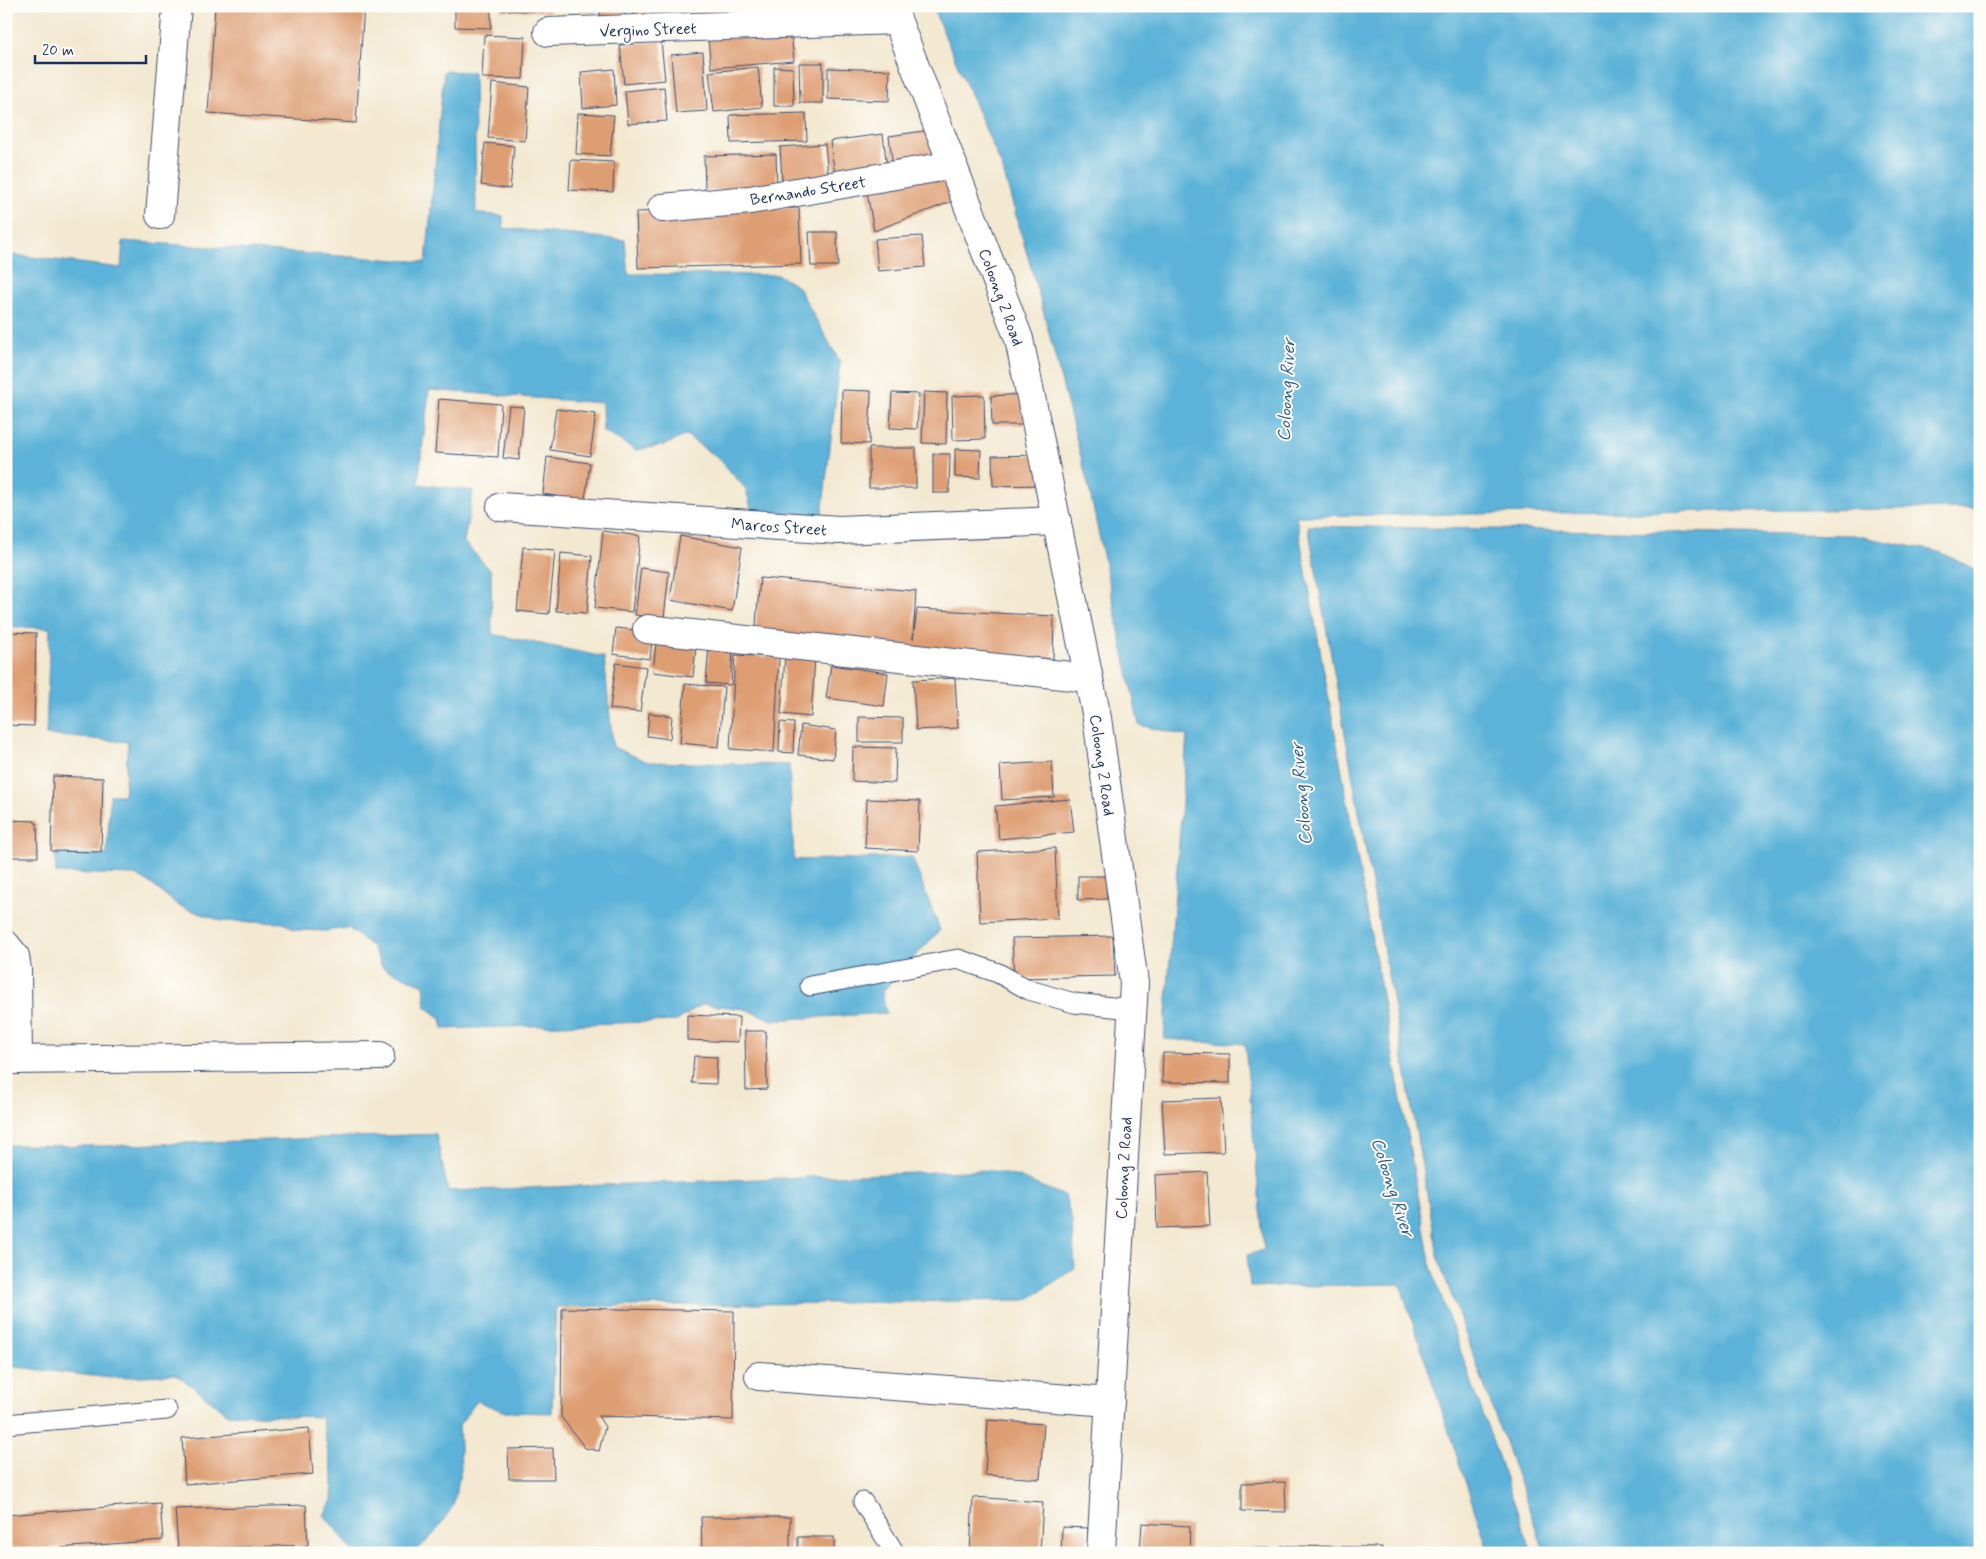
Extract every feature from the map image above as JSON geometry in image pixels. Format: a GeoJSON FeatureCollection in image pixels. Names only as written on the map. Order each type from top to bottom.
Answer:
{"type":"FeatureCollection","features":[{"type":"Feature","properties":{"kind":"street"},"geometry":{"type":"LineString","coordinates":[[160,215],[177,6]]}},
{"type":"Feature","properties":{"kind":"street","name":"Vergino Street"},"geometry":{"type":"LineString","coordinates":[[548,32],[894,13]]}},
{"type":"Feature","properties":{"kind":"street","name":"Coloong 2 Road"},"geometry":{"type":"LineString","coordinates":[[894,13],[1019,339],[1097,718],[1132,973],[1132,1008],[1101,1553]]}},
{"type":"Feature","properties":{"kind":"street","name":"Bernando Street"},"geometry":{"type":"LineString","coordinates":[[662,208],[750,200],[953,165]]}},
{"type":"Feature","properties":{"kind":"street","name":"Marcos Street"},"geometry":{"type":"LineString","coordinates":[[501,507],[839,530],[1057,521]]}},
{"type":"Feature","properties":{"kind":"street"},"geometry":{"type":"LineString","coordinates":[[647,630],[1089,678]]}},
{"type":"Feature","properties":{"kind":"street"},"geometry":{"type":"LineString","coordinates":[[6,945],[14,956],[17,970],[12,1060],[380,1056]]}},
{"type":"Feature","properties":{"kind":"street"},"geometry":{"type":"LineString","coordinates":[[759,1376],[1110,1402]]}},
{"type":"Feature","properties":{"kind":"lane"},"geometry":{"type":"LineString","coordinates":[[810,986],[958,959],[998,973],[1030,990],[1074,1003],[1132,1008]]}},
{"type":"Feature","properties":{"kind":"lane"},"geometry":{"type":"LineString","coordinates":[[6,1424],[167,1410]]}},
{"type":"Feature","properties":{"kind":"lane"},"geometry":{"type":"LineString","coordinates":[[863,1502],[895,1553]]}},
{"type":"Feature","properties":{"kind":"water","name":"Coloong River"},"geometry":{"type":"Polygon","coordinates":[[[932,6],[1980,6],[1980,508],[1296,516],[1431,1267],[1532,1553],[1489,1553],[1400,1284],[1250,1287],[1247,1255],[1264,1250],[1245,1044],[1164,1039],[1187,736],[1139,725],[1089,488],[1042,306],[1002,167],[932,6]]]}},
{"type":"Feature","properties":{"kind":"water"},"geometry":{"type":"Polygon","coordinates":[[[444,71],[474,72],[476,213],[503,216],[503,228],[625,240],[628,274],[778,275],[798,287],[840,362],[822,514],[752,512],[746,489],[720,460],[686,435],[665,445],[636,450],[603,431],[602,403],[429,390],[418,484],[473,491],[464,542],[491,571],[492,634],[604,657],[613,747],[648,762],[789,765],[794,860],[912,857],[940,930],[882,992],[886,1013],[772,1020],[745,1009],[702,1004],[677,1021],[443,1029],[441,1018],[426,1007],[424,985],[383,968],[372,946],[348,928],[325,931],[294,930],[284,923],[222,921],[179,906],[151,884],[135,875],[56,873],[55,854],[107,855],[110,795],[124,795],[128,742],[46,735],[50,628],[6,627],[6,254],[121,268],[123,241],[426,262],[444,71]]]}},
{"type":"Feature","properties":{"kind":"water"},"geometry":{"type":"Polygon","coordinates":[[[1308,526],[1853,535],[1940,552],[1980,572],[1980,1553],[1545,1553],[1439,1261],[1308,526]]]}},
{"type":"Feature","properties":{"kind":"water"},"geometry":{"type":"Polygon","coordinates":[[[436,1134],[448,1191],[990,1170],[1018,1177],[1065,1196],[1072,1222],[1075,1268],[1027,1300],[556,1307],[552,1413],[505,1412],[477,1401],[459,1425],[461,1470],[453,1506],[434,1534],[414,1553],[355,1553],[324,1515],[332,1500],[333,1477],[321,1417],[228,1414],[176,1374],[110,1378],[6,1366],[6,1145],[101,1146],[436,1134]]]}},
{"type":"Feature","properties":{"kind":"building"},"geometry":{"type":"Polygon","coordinates":[[[215,6],[364,6],[356,123],[208,113],[215,6]]]}},
{"type":"Feature","properties":{"kind":"building"},"geometry":{"type":"Polygon","coordinates":[[[455,6],[491,6],[491,28],[455,27],[455,6]]]}},
{"type":"Feature","properties":{"kind":"building"},"geometry":{"type":"Polygon","coordinates":[[[501,6],[550,6],[550,12],[501,10],[501,6]]]}},
{"type":"Feature","properties":{"kind":"building"},"geometry":{"type":"Polygon","coordinates":[[[580,6],[595,6],[594,12],[579,11],[580,6]]]}},
{"type":"Feature","properties":{"kind":"building"},"geometry":{"type":"Polygon","coordinates":[[[600,6],[626,6],[625,23],[600,23],[600,6]]]}},
{"type":"Feature","properties":{"kind":"building"},"geometry":{"type":"Polygon","coordinates":[[[633,6],[678,6],[679,21],[634,25],[633,6]]]}},
{"type":"Feature","properties":{"kind":"building"},"geometry":{"type":"Polygon","coordinates":[[[698,6],[749,6],[750,20],[699,24],[698,6]]]}},
{"type":"Feature","properties":{"kind":"building"},"geometry":{"type":"Polygon","coordinates":[[[788,6],[814,6],[815,16],[789,18],[788,6]]]}},
{"type":"Feature","properties":{"kind":"building"},"geometry":{"type":"Polygon","coordinates":[[[824,6],[866,6],[867,11],[825,16],[824,6]]]}},
{"type":"Feature","properties":{"kind":"building"},"geometry":{"type":"Polygon","coordinates":[[[791,33],[794,61],[711,68],[708,39],[791,33]]]}},
{"type":"Feature","properties":{"kind":"building"},"geometry":{"type":"Polygon","coordinates":[[[484,35],[525,37],[523,79],[482,78],[484,35]]]}},
{"type":"Feature","properties":{"kind":"building"},"geometry":{"type":"Polygon","coordinates":[[[661,41],[665,80],[624,84],[620,45],[661,41]]]}},
{"type":"Feature","properties":{"kind":"building"},"geometry":{"type":"Polygon","coordinates":[[[703,52],[707,111],[676,113],[671,55],[703,52]]]}},
{"type":"Feature","properties":{"kind":"building"},"geometry":{"type":"Polygon","coordinates":[[[799,63],[823,63],[823,103],[800,103],[799,63]]]}},
{"type":"Feature","properties":{"kind":"building"},"geometry":{"type":"Polygon","coordinates":[[[758,67],[762,107],[714,112],[709,72],[758,67]]]}},
{"type":"Feature","properties":{"kind":"building"},"geometry":{"type":"Polygon","coordinates":[[[774,67],[793,68],[794,106],[774,106],[774,67]]]}},
{"type":"Feature","properties":{"kind":"building"},"geometry":{"type":"Polygon","coordinates":[[[828,68],[890,70],[889,101],[828,99],[828,68]]]}},
{"type":"Feature","properties":{"kind":"building"},"geometry":{"type":"Polygon","coordinates":[[[614,69],[616,105],[583,108],[581,72],[614,69]]]}},
{"type":"Feature","properties":{"kind":"building"},"geometry":{"type":"Polygon","coordinates":[[[492,83],[529,87],[525,141],[488,138],[492,83]]]}},
{"type":"Feature","properties":{"kind":"building"},"geometry":{"type":"Polygon","coordinates":[[[664,87],[667,121],[628,124],[625,91],[664,87]]]}},
{"type":"Feature","properties":{"kind":"building"},"geometry":{"type":"Polygon","coordinates":[[[578,113],[614,115],[610,156],[576,154],[578,113]]]}},
{"type":"Feature","properties":{"kind":"building"},"geometry":{"type":"Polygon","coordinates":[[[806,113],[807,141],[731,143],[730,115],[806,113]]]}},
{"type":"Feature","properties":{"kind":"building"},"geometry":{"type":"Polygon","coordinates":[[[931,130],[935,162],[893,168],[889,136],[931,130]]]}},
{"type":"Feature","properties":{"kind":"building"},"geometry":{"type":"Polygon","coordinates":[[[883,134],[887,168],[835,175],[830,141],[883,134]]]}},
{"type":"Feature","properties":{"kind":"building"},"geometry":{"type":"Polygon","coordinates":[[[485,143],[514,146],[510,189],[481,185],[485,143]]]}},
{"type":"Feature","properties":{"kind":"building"},"geometry":{"type":"Polygon","coordinates":[[[825,144],[828,176],[782,180],[780,147],[825,144]]]}},
{"type":"Feature","properties":{"kind":"building"},"geometry":{"type":"Polygon","coordinates":[[[776,154],[777,190],[705,191],[704,156],[776,154]]]}},
{"type":"Feature","properties":{"kind":"building"},"geometry":{"type":"Polygon","coordinates":[[[571,160],[614,162],[613,192],[569,190],[571,160]]]}},
{"type":"Feature","properties":{"kind":"building"},"geometry":{"type":"Polygon","coordinates":[[[950,175],[953,201],[874,231],[866,187],[950,175]]]}},
{"type":"Feature","properties":{"kind":"building"},"geometry":{"type":"Polygon","coordinates":[[[799,208],[801,264],[638,268],[636,212],[799,208]]]}},
{"type":"Feature","properties":{"kind":"building"},"geometry":{"type":"Polygon","coordinates":[[[809,232],[837,232],[838,266],[811,266],[809,232]]]}},
{"type":"Feature","properties":{"kind":"building"},"geometry":{"type":"Polygon","coordinates":[[[922,236],[925,267],[878,271],[875,239],[922,236]]]}},
{"type":"Feature","properties":{"kind":"building"},"geometry":{"type":"Polygon","coordinates":[[[842,390],[871,391],[869,444],[841,443],[842,390]]]}},
{"type":"Feature","properties":{"kind":"building"},"geometry":{"type":"Polygon","coordinates":[[[924,392],[947,393],[946,444],[922,443],[924,392]]]}},
{"type":"Feature","properties":{"kind":"building"},"geometry":{"type":"Polygon","coordinates":[[[892,393],[919,394],[917,429],[890,428],[892,393]]]}},
{"type":"Feature","properties":{"kind":"building"},"geometry":{"type":"Polygon","coordinates":[[[1024,394],[1025,425],[992,425],[991,396],[1024,394]]]}},
{"type":"Feature","properties":{"kind":"building"},"geometry":{"type":"Polygon","coordinates":[[[984,395],[985,439],[953,440],[952,396],[984,395]]]}},
{"type":"Feature","properties":{"kind":"building"},"geometry":{"type":"Polygon","coordinates":[[[439,399],[501,404],[498,457],[435,453],[439,399]]]}},
{"type":"Feature","properties":{"kind":"building"},"geometry":{"type":"Polygon","coordinates":[[[509,406],[524,407],[519,460],[503,458],[509,406]]]}},
{"type":"Feature","properties":{"kind":"building"},"geometry":{"type":"Polygon","coordinates":[[[556,409],[596,414],[590,456],[550,450],[556,409]]]}},
{"type":"Feature","properties":{"kind":"building"},"geometry":{"type":"Polygon","coordinates":[[[869,448],[916,448],[916,488],[869,488],[869,448]]]}},
{"type":"Feature","properties":{"kind":"building"},"geometry":{"type":"Polygon","coordinates":[[[955,449],[981,450],[980,478],[955,477],[955,449]]]}},
{"type":"Feature","properties":{"kind":"building"},"geometry":{"type":"Polygon","coordinates":[[[933,454],[950,454],[949,493],[933,493],[933,454]]]}},
{"type":"Feature","properties":{"kind":"building"},"geometry":{"type":"Polygon","coordinates":[[[1039,455],[1040,485],[993,486],[992,456],[1039,455]]]}},
{"type":"Feature","properties":{"kind":"building"},"geometry":{"type":"Polygon","coordinates":[[[547,457],[590,463],[585,500],[543,494],[547,457]]]}},
{"type":"Feature","properties":{"kind":"building"},"geometry":{"type":"Polygon","coordinates":[[[603,531],[640,536],[632,612],[595,608],[603,531]]]}},
{"type":"Feature","properties":{"kind":"building"},"geometry":{"type":"Polygon","coordinates":[[[680,536],[742,547],[732,611],[670,600],[680,536]]]}},
{"type":"Feature","properties":{"kind":"building"},"geometry":{"type":"Polygon","coordinates":[[[523,547],[555,550],[549,614],[517,611],[523,547]]]}},
{"type":"Feature","properties":{"kind":"building"},"geometry":{"type":"Polygon","coordinates":[[[561,553],[592,556],[587,613],[556,611],[561,553]]]}},
{"type":"Feature","properties":{"kind":"building"},"geometry":{"type":"Polygon","coordinates":[[[641,568],[669,572],[664,618],[635,615],[641,568]]]}},
{"type":"Feature","properties":{"kind":"building"},"geometry":{"type":"Polygon","coordinates":[[[760,578],[916,591],[913,639],[917,609],[1054,616],[1053,659],[755,636],[760,578]]]}},
{"type":"Feature","properties":{"kind":"building"},"geometry":{"type":"Polygon","coordinates":[[[616,628],[653,632],[650,659],[613,654],[616,628]]]}},
{"type":"Feature","properties":{"kind":"building"},"geometry":{"type":"Polygon","coordinates":[[[6,632],[36,633],[34,726],[6,725],[6,632]]]}},
{"type":"Feature","properties":{"kind":"building"},"geometry":{"type":"Polygon","coordinates":[[[657,633],[697,638],[693,677],[653,672],[657,633]]]}},
{"type":"Feature","properties":{"kind":"building"},"geometry":{"type":"Polygon","coordinates":[[[709,646],[733,648],[731,685],[706,683],[709,646]]]}},
{"type":"Feature","properties":{"kind":"building"},"geometry":{"type":"Polygon","coordinates":[[[735,655],[779,657],[774,752],[730,749],[735,655]]]}},
{"type":"Feature","properties":{"kind":"building"},"geometry":{"type":"Polygon","coordinates":[[[785,656],[815,658],[811,717],[781,714],[785,656]]]}},
{"type":"Feature","properties":{"kind":"building"},"geometry":{"type":"Polygon","coordinates":[[[616,663],[646,667],[640,712],[610,709],[616,663]]]}},
{"type":"Feature","properties":{"kind":"building"},"geometry":{"type":"Polygon","coordinates":[[[831,665],[888,673],[884,706],[826,698],[831,665]]]}},
{"type":"Feature","properties":{"kind":"building"},"geometry":{"type":"Polygon","coordinates":[[[955,678],[958,728],[916,730],[913,680],[955,678]]]}},
{"type":"Feature","properties":{"kind":"building"},"geometry":{"type":"Polygon","coordinates":[[[685,684],[724,687],[719,747],[680,743],[685,684]]]}},
{"type":"Feature","properties":{"kind":"building"},"geometry":{"type":"Polygon","coordinates":[[[649,713],[672,716],[670,739],[647,736],[649,713]]]}},
{"type":"Feature","properties":{"kind":"building"},"geometry":{"type":"Polygon","coordinates":[[[859,717],[903,718],[903,742],[859,742],[859,717]]]}},
{"type":"Feature","properties":{"kind":"building"},"geometry":{"type":"Polygon","coordinates":[[[780,722],[794,723],[793,753],[779,752],[780,722]]]}},
{"type":"Feature","properties":{"kind":"building"},"geometry":{"type":"Polygon","coordinates":[[[801,725],[836,730],[833,759],[798,755],[801,725]]]}},
{"type":"Feature","properties":{"kind":"building"},"geometry":{"type":"Polygon","coordinates":[[[853,747],[896,748],[895,783],[852,781],[853,747]]]}},
{"type":"Feature","properties":{"kind":"building"},"geometry":{"type":"Polygon","coordinates":[[[1052,762],[1054,797],[1002,800],[1000,765],[1052,762]]]}},
{"type":"Feature","properties":{"kind":"building"},"geometry":{"type":"Polygon","coordinates":[[[53,776],[103,778],[101,852],[51,851],[53,776]]]}},
{"type":"Feature","properties":{"kind":"building"},"geometry":{"type":"Polygon","coordinates":[[[867,799],[920,801],[918,851],[865,848],[867,799]]]}},
{"type":"Feature","properties":{"kind":"building"},"geometry":{"type":"Polygon","coordinates":[[[1070,799],[1074,832],[999,839],[995,806],[1070,799]]]}},
{"type":"Feature","properties":{"kind":"building"},"geometry":{"type":"Polygon","coordinates":[[[6,820],[35,821],[37,823],[38,857],[6,857],[6,820]]]}},
{"type":"Feature","properties":{"kind":"building"},"geometry":{"type":"Polygon","coordinates":[[[1055,848],[1058,918],[980,922],[977,852],[1055,848]]]}},
{"type":"Feature","properties":{"kind":"building"},"geometry":{"type":"Polygon","coordinates":[[[1078,876],[1106,876],[1107,899],[1078,900],[1078,876]]]}},
{"type":"Feature","properties":{"kind":"building"},"geometry":{"type":"Polygon","coordinates":[[[1113,936],[1115,976],[1014,978],[1012,938],[1113,936]]]}},
{"type":"Feature","properties":{"kind":"building"},"geometry":{"type":"Polygon","coordinates":[[[687,1015],[739,1017],[738,1042],[687,1040],[687,1015]]]}},
{"type":"Feature","properties":{"kind":"building"},"geometry":{"type":"Polygon","coordinates":[[[745,1031],[766,1031],[767,1089],[746,1090],[745,1031]]]}},
{"type":"Feature","properties":{"kind":"building"},"geometry":{"type":"Polygon","coordinates":[[[1163,1053],[1230,1054],[1230,1083],[1162,1082],[1163,1053]]]}},
{"type":"Feature","properties":{"kind":"building"},"geometry":{"type":"Polygon","coordinates":[[[694,1056],[717,1057],[716,1084],[692,1083],[694,1056]]]}},
{"type":"Feature","properties":{"kind":"building"},"geometry":{"type":"Polygon","coordinates":[[[1221,1098],[1224,1152],[1165,1154],[1162,1100],[1221,1098]]]}},
{"type":"Feature","properties":{"kind":"building"},"geometry":{"type":"Polygon","coordinates":[[[1207,1172],[1210,1226],[1157,1228],[1155,1175],[1207,1172]]]}},
{"type":"Feature","properties":{"kind":"building"},"geometry":{"type":"Polygon","coordinates":[[[562,1308],[734,1311],[733,1420],[598,1416],[605,1427],[599,1451],[585,1448],[561,1417],[562,1308]]]}},
{"type":"Feature","properties":{"kind":"building"},"geometry":{"type":"Polygon","coordinates":[[[988,1420],[1044,1424],[1040,1479],[985,1475],[988,1420]]]}},
{"type":"Feature","properties":{"kind":"building"},"geometry":{"type":"Polygon","coordinates":[[[309,1428],[313,1474],[185,1484],[182,1438],[309,1428]]]}},
{"type":"Feature","properties":{"kind":"building"},"geometry":{"type":"Polygon","coordinates":[[[553,1448],[554,1479],[509,1479],[508,1449],[553,1448]]]}},
{"type":"Feature","properties":{"kind":"building"},"geometry":{"type":"Polygon","coordinates":[[[1285,1482],[1286,1512],[1242,1511],[1242,1483],[1285,1482]]]}},
{"type":"Feature","properties":{"kind":"building"},"geometry":{"type":"Polygon","coordinates":[[[973,1497],[1043,1502],[1040,1553],[970,1553],[973,1497]]]}},
{"type":"Feature","properties":{"kind":"building"},"geometry":{"type":"Polygon","coordinates":[[[160,1503],[163,1540],[6,1552],[6,1515],[160,1503]]]}},
{"type":"Feature","properties":{"kind":"building"},"geometry":{"type":"Polygon","coordinates":[[[306,1505],[308,1545],[178,1549],[175,1509],[306,1505]]]}},
{"type":"Feature","properties":{"kind":"building"},"geometry":{"type":"Polygon","coordinates":[[[701,1517],[790,1517],[790,1553],[702,1553],[701,1517]]]}},
{"type":"Feature","properties":{"kind":"building"},"geometry":{"type":"Polygon","coordinates":[[[1142,1523],[1190,1526],[1189,1553],[1140,1552],[1142,1523]]]}},
{"type":"Feature","properties":{"kind":"building"},"geometry":{"type":"Polygon","coordinates":[[[1062,1527],[1088,1528],[1087,1553],[1061,1553],[1062,1527]]]}},
{"type":"Feature","properties":{"kind":"building"},"geometry":{"type":"Polygon","coordinates":[[[798,1537],[834,1537],[834,1553],[798,1553],[798,1537]]]}},
{"type":"Feature","properties":{"kind":"building"},"geometry":{"type":"Polygon","coordinates":[[[1281,1546],[1382,1547],[1382,1553],[1281,1553],[1281,1546]]]}},
{"type":"Feature","properties":{"kind":"building"},"geometry":{"type":"Polygon","coordinates":[[[882,1548],[882,1553],[836,1553],[836,1550],[882,1548]]]}},
{"type":"Feature","properties":{"kind":"building"},"geometry":{"type":"Polygon","coordinates":[[[1275,1548],[1275,1553],[1209,1553],[1209,1549],[1275,1548]]]}}]}
